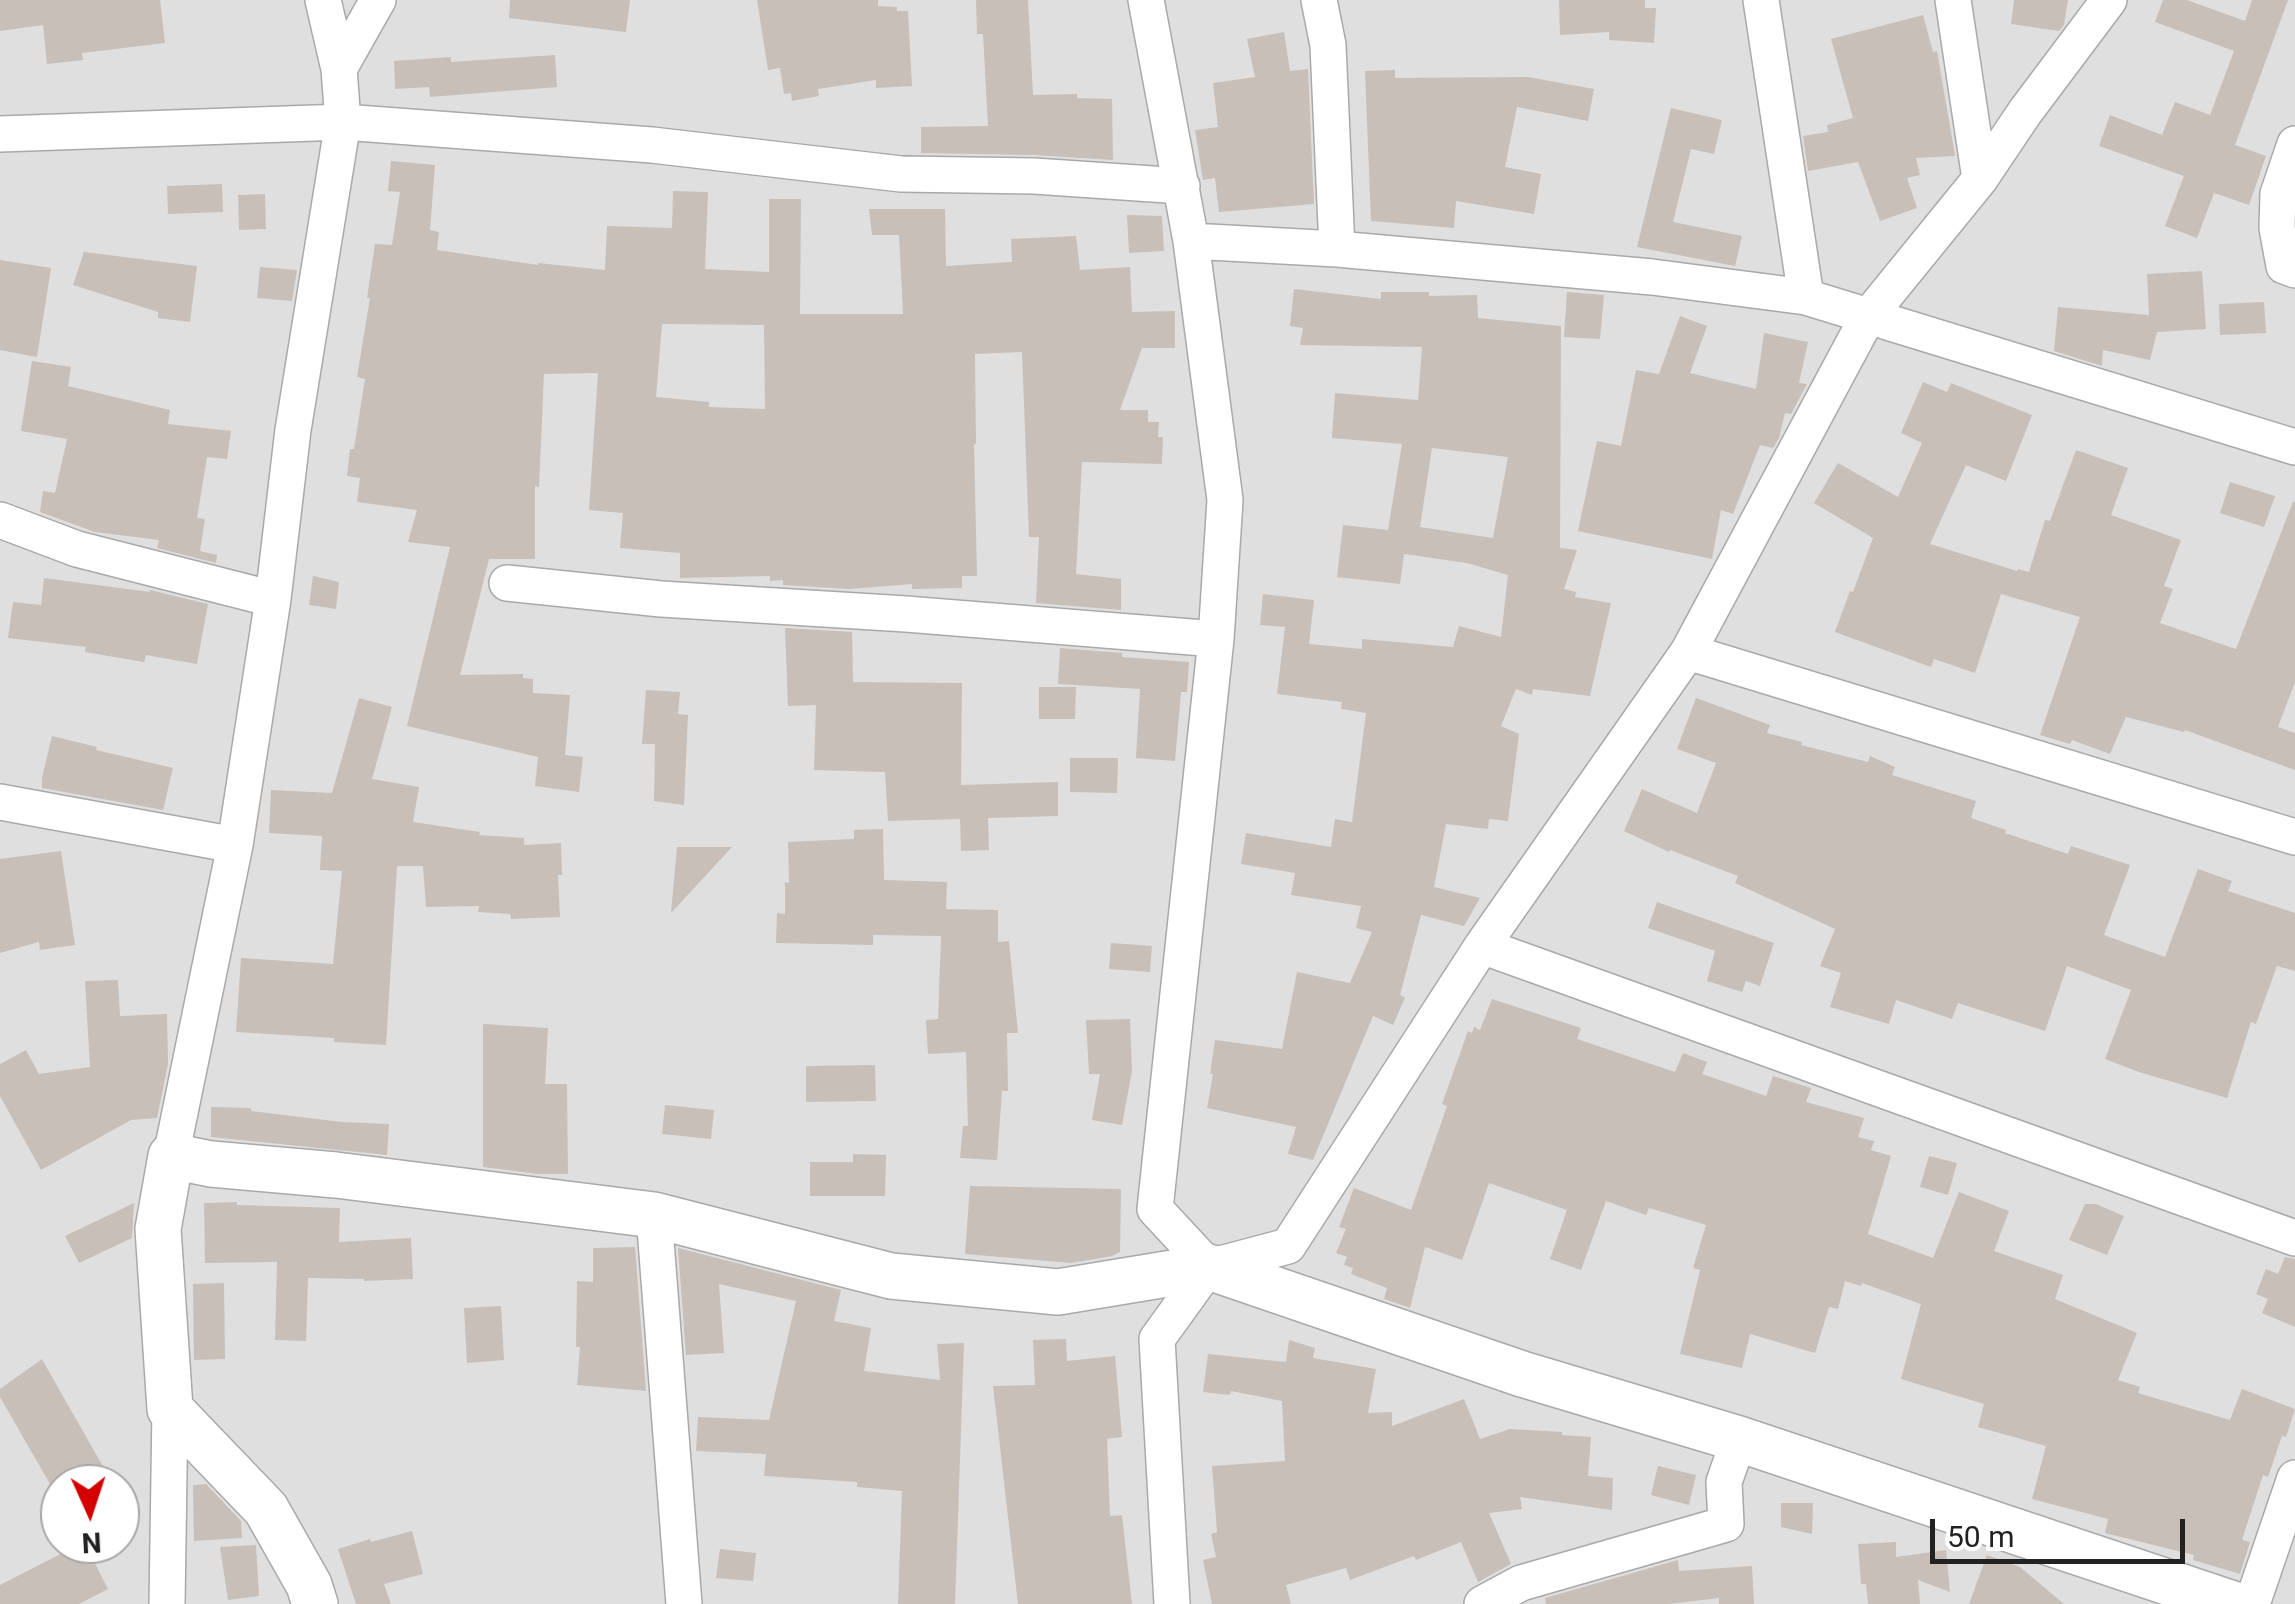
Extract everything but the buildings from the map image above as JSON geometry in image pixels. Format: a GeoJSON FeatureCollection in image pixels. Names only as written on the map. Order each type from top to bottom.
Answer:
{"type":"FeatureCollection","features":[{"type":"Feature","properties":{"kind":"street"},"geometry":{"type":"LineString","coordinates":[[167,1604],[170,1409],[158,1228],[235,845],[293,430],[344,122],[339,69],[322,0]]}},
{"type":"Feature","properties":{"kind":"street"},"geometry":{"type":"LineString","coordinates":[[339,69],[378,0]]}},
{"type":"Feature","properties":{"kind":"street"},"geometry":{"type":"LineString","coordinates":[[1146,0],[1192,242],[1225,500],[1216,639],[1155,1208],[1209,1268],[1522,1374],[1739,1439],[2233,1604]]}},
{"type":"Feature","properties":{"kind":"street"},"geometry":{"type":"LineString","coordinates":[[1319,0],[1328,45],[1337,249]]}},
{"type":"Feature","properties":{"kind":"street"},"geometry":{"type":"LineString","coordinates":[[1761,0],[1806,298]]}},
{"type":"Feature","properties":{"kind":"street"},"geometry":{"type":"LineString","coordinates":[[1953,0],[1980,178]]}},
{"type":"Feature","properties":{"kind":"street"},"geometry":{"type":"LineString","coordinates":[[171,1156],[654,1215],[891,1276],[1058,1292],[1209,1268],[1288,1246],[1482,946],[1688,652],[1867,318],[1980,178],[2110,0]]}},
{"type":"Feature","properties":{"kind":"street"},"geometry":{"type":"LineString","coordinates":[[0,134],[344,122],[652,145],[901,174],[1034,176],[1182,186]]}},
{"type":"Feature","properties":{"kind":"street"},"geometry":{"type":"LineString","coordinates":[[2295,144],[2278,194],[2276,228],[2284,266],[2295,270]]}},
{"type":"Feature","properties":{"kind":"street"},"geometry":{"type":"LineString","coordinates":[[1192,242],[1337,249],[1652,277],[1806,298],[2295,447]]}},
{"type":"Feature","properties":{"kind":"street"},"geometry":{"type":"LineString","coordinates":[[0,520],[77,549],[272,600]]}},
{"type":"Feature","properties":{"kind":"street"},"geometry":{"type":"LineString","coordinates":[[507,583],[661,600],[906,614],[1216,639]]}},
{"type":"Feature","properties":{"kind":"street"},"geometry":{"type":"LineString","coordinates":[[1688,652],[2295,837]]}},
{"type":"Feature","properties":{"kind":"street"},"geometry":{"type":"LineString","coordinates":[[0,802],[235,845]]}},
{"type":"Feature","properties":{"kind":"street"},"geometry":{"type":"LineString","coordinates":[[1482,946],[2295,1238]]}},
{"type":"Feature","properties":{"kind":"street"},"geometry":{"type":"LineString","coordinates":[[654,1215],[684,1604]]}},
{"type":"Feature","properties":{"kind":"street"},"geometry":{"type":"LineString","coordinates":[[1172,1604],[1156,1339],[1209,1268]]}},
{"type":"Feature","properties":{"kind":"street"},"geometry":{"type":"LineString","coordinates":[[170,1409],[266,1508],[309,1585],[314,1604]]}},
{"type":"Feature","properties":{"kind":"street"},"geometry":{"type":"LineString","coordinates":[[1482,1604],[1522,1583],[1726,1524],[1724,1482],[1739,1439]]}},
{"type":"Feature","properties":{"kind":"street"},"geometry":{"type":"LineString","coordinates":[[2252,1604],[2295,1478]]}},
{"type":"Feature","properties":{"kind":"shaded area"},"geometry":{"type":"Polygon","coordinates":[[[0,0],[2295,0],[2295,1604],[0,1604],[0,0]]]}}]}
